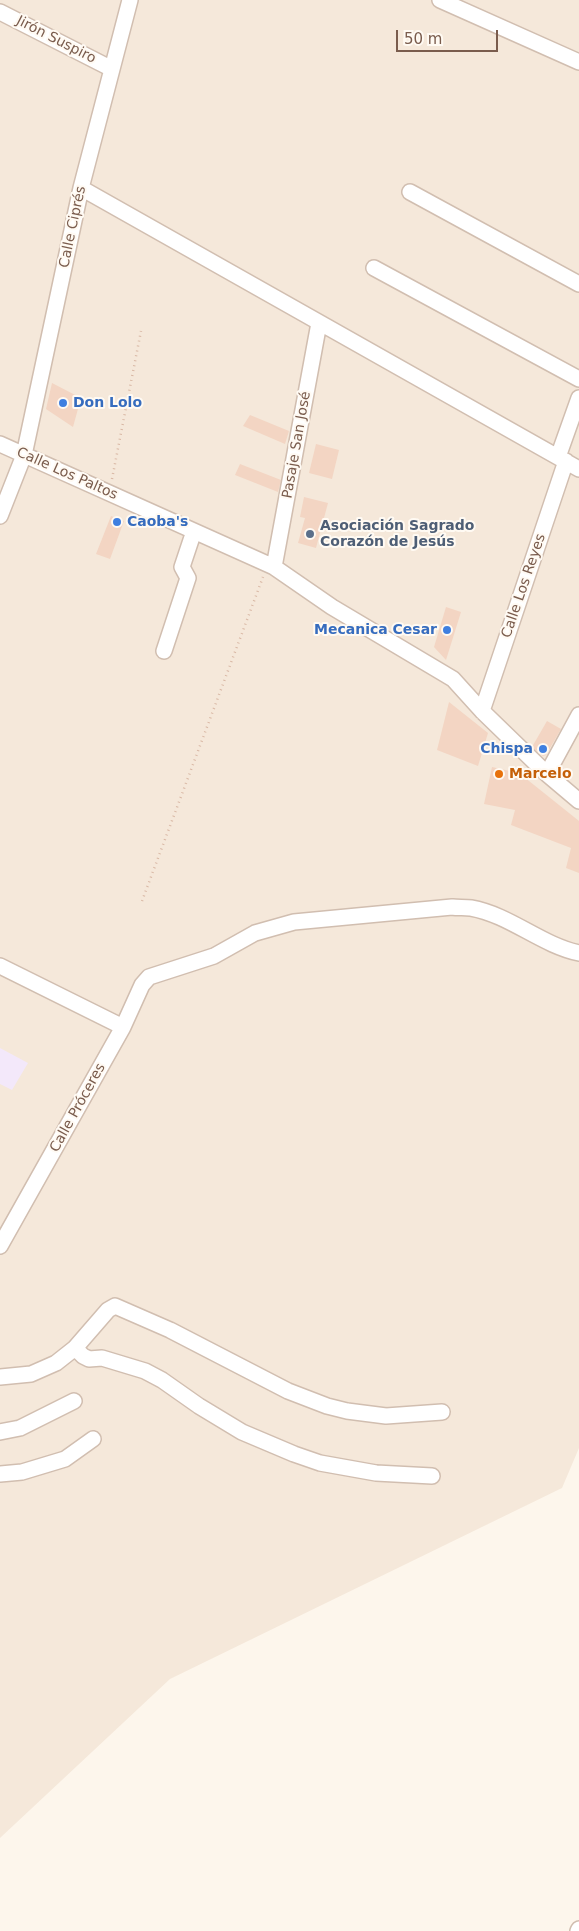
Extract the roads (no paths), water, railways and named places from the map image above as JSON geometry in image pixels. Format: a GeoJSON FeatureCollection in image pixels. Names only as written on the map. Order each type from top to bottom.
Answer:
{"type":"FeatureCollection","features":[{"type":"Feature","properties":{"kind":"street","name":"Calle Ciprés"},"geometry":{"type":"LineString","coordinates":[[0,516],[24,455],[81,188],[130,0]]}},
{"type":"Feature","properties":{"kind":"street"},"geometry":{"type":"LineString","coordinates":[[440,0],[579,62]]}},
{"type":"Feature","properties":{"kind":"street","name":"Jirón Suspiro"},"geometry":{"type":"LineString","coordinates":[[0,12],[112,69]]}},
{"type":"Feature","properties":{"kind":"street"},"geometry":{"type":"LineString","coordinates":[[81,188],[568,462]]}},
{"type":"Feature","properties":{"kind":"street"},"geometry":{"type":"LineString","coordinates":[[410,192],[579,284]]}},
{"type":"Feature","properties":{"kind":"street"},"geometry":{"type":"LineString","coordinates":[[374,268],[579,379]]}},
{"type":"Feature","properties":{"kind":"street","name":"Pasaje San José"},"geometry":{"type":"LineString","coordinates":[[271,565],[319,323]]}},
{"type":"Feature","properties":{"kind":"street","name":"Calle Los Reyes"},"geometry":{"type":"LineString","coordinates":[[482,711],[568,462],[579,398]]}},
{"type":"Feature","properties":{"kind":"street","name":"Calle Los Paltos"},"geometry":{"type":"LineString","coordinates":[[0,444],[271,565],[332,607],[453,679],[482,711],[547,774],[579,801]]}},
{"type":"Feature","properties":{"kind":"street"},"geometry":{"type":"LineString","coordinates":[[164,652],[188,578],[182,567],[194,531]]}},
{"type":"Feature","properties":{"kind":"street"},"geometry":{"type":"LineString","coordinates":[[547,774],[579,715]]}},
{"type":"Feature","properties":{"kind":"street","name":"Calle Próceres"},"geometry":{"type":"LineString","coordinates":[[0,1246],[123,1027],[142,985],[149,977],[214,956],[255,933],[294,922],[452,907],[471,908],[493,915],[553,945],[579,953]]}},
{"type":"Feature","properties":{"kind":"street"},"geometry":{"type":"LineString","coordinates":[[2,971],[123,1027]]}},
{"type":"Feature","properties":{"kind":"street"},"geometry":{"type":"LineString","coordinates":[[0,1377],[31,1374],[44,1370],[56,1363],[75,1348],[108,1310],[115,1306],[170,1330],[288,1391],[321,1404],[347,1411],[386,1416],[442,1412]]}},
{"type":"Feature","properties":{"kind":"street"},"geometry":{"type":"LineString","coordinates":[[75,1348],[89,1359],[102,1358],[144,1371],[162,1380],[242,1432],[294,1454],[320,1463],[366,1472],[404,1476],[432,1476]]}},
{"type":"Feature","properties":{"kind":"street"},"geometry":{"type":"LineString","coordinates":[[0,1432],[20,1428],[74,1401]]}},
{"type":"Feature","properties":{"kind":"street"},"geometry":{"type":"LineString","coordinates":[[0,1474],[22,1472],[66,1459],[93,1439]]}},
{"type":"Feature","properties":{"kind":"place","name":"Don Lolo"},"geometry":{"type":"Point","coordinates":[63,403]}},
{"type":"Feature","properties":{"kind":"place","name":"Caoba's"},"geometry":{"type":"Point","coordinates":[117,522]}},
{"type":"Feature","properties":{"kind":"place","name":"Asociación Sagrado Corazón de Jesús"},"geometry":{"type":"Point","coordinates":[310,534]}},
{"type":"Feature","properties":{"kind":"place","name":"Mecanica Cesar"},"geometry":{"type":"Point","coordinates":[447,630]}},
{"type":"Feature","properties":{"kind":"place","name":"Chispa"},"geometry":{"type":"Point","coordinates":[543,749]}},
{"type":"Feature","properties":{"kind":"place","name":"Marcelo"},"geometry":{"type":"Point","coordinates":[499,774]}}]}
